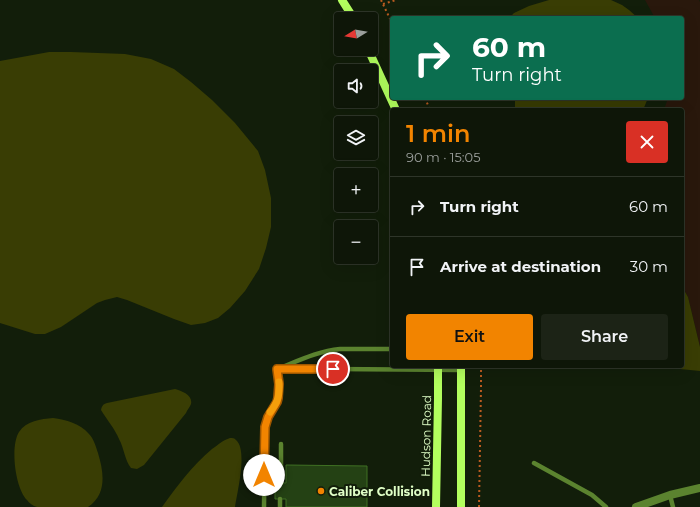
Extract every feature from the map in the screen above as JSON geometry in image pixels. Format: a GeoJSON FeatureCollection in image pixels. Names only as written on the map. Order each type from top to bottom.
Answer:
{"type":"FeatureCollection","features":[{"type":"Feature","properties":{"kind":"street"},"geometry":{"type":"LineString","coordinates":[[342,0],[350,12]]}},
{"type":"Feature","properties":{"kind":"street"},"geometry":{"type":"LineString","coordinates":[[371,56],[390,97]]}},
{"type":"Feature","properties":{"kind":"street","name":"Hudson Road"},"geometry":{"type":"LineString","coordinates":[[436,507],[438,368]]}},
{"type":"Feature","properties":{"kind":"street"},"geometry":{"type":"LineString","coordinates":[[461,368],[461,507]]}},
{"type":"Feature","properties":{"kind":"street"},"geometry":{"type":"LineString","coordinates":[[636,507],[670,494],[700,488]]}},
{"type":"Feature","properties":{"kind":"lane"},"geometry":{"type":"LineString","coordinates":[[277,369],[310,356],[333,350],[390,349]]}},
{"type":"Feature","properties":{"kind":"lane"},"geometry":{"type":"LineString","coordinates":[[277,369],[461,368]]}},
{"type":"Feature","properties":{"kind":"lane"},"geometry":{"type":"LineString","coordinates":[[264,507],[265,427],[268,417],[278,398],[279,384],[277,369]]}},
{"type":"Feature","properties":{"kind":"lane"},"geometry":{"type":"LineString","coordinates":[[280,444],[281,483]]}},
{"type":"Feature","properties":{"kind":"lane"},"geometry":{"type":"LineString","coordinates":[[534,463],[592,495],[606,507]]}},
{"type":"Feature","properties":{"kind":"lane"},"geometry":{"type":"LineString","coordinates":[[670,494],[673,507]]}},
{"type":"Feature","properties":{"kind":"lane"},"geometry":{"type":"LineString","coordinates":[[280,499],[280,507]]}},
{"type":"Feature","properties":{"kind":"path"},"geometry":{"type":"LineString","coordinates":[[381,0],[390,19]]}},
{"type":"Feature","properties":{"kind":"path"},"geometry":{"type":"LineString","coordinates":[[383,4],[396,0]]}},
{"type":"Feature","properties":{"kind":"path"},"geometry":{"type":"LineString","coordinates":[[479,507],[481,368]]}},
{"type":"Feature","properties":{"kind":"shaded area"},"geometry":{"type":"Polygon","coordinates":[[[549,0],[611,0],[622,5],[636,16],[511,16],[529,6],[549,0]]]}},
{"type":"Feature","properties":{"kind":"shaded area"},"geometry":{"type":"Polygon","coordinates":[[[645,0],[699,0],[700,2],[700,347],[688,297],[684,290],[684,108],[665,108],[667,100],[684,100],[684,16],[654,16],[645,0]]]}},
{"type":"Feature","properties":{"kind":"shaded area"},"geometry":{"type":"Polygon","coordinates":[[[49,52],[125,54],[151,59],[174,69],[212,100],[235,123],[258,151],[265,170],[271,198],[271,227],[266,248],[259,269],[245,291],[230,308],[218,318],[205,323],[191,325],[117,297],[97,303],[61,327],[45,334],[35,334],[0,323],[0,61],[49,52]]]}},
{"type":"Feature","properties":{"kind":"shaded area"},"geometry":{"type":"Polygon","coordinates":[[[515,100],[647,100],[644,108],[515,108],[515,100]]]}},
{"type":"Feature","properties":{"kind":"shaded area"},"geometry":{"type":"Polygon","coordinates":[[[684,290],[688,297],[700,347],[700,371],[670,368],[684,368],[684,290]]]}},
{"type":"Feature","properties":{"kind":"shaded area"},"geometry":{"type":"Polygon","coordinates":[[[175,389],[184,392],[189,396],[191,401],[190,406],[144,465],[137,469],[131,468],[127,462],[117,435],[101,410],[102,406],[107,403],[175,389]]]}},
{"type":"Feature","properties":{"kind":"shaded area"},"geometry":{"type":"Polygon","coordinates":[[[53,418],[68,421],[81,427],[91,436],[95,443],[102,468],[102,483],[98,496],[88,507],[37,507],[28,501],[19,486],[14,457],[16,438],[19,432],[30,423],[53,418]]]}},
{"type":"Feature","properties":{"kind":"shaded area"},"geometry":{"type":"Polygon","coordinates":[[[230,438],[236,440],[241,453],[241,472],[235,507],[162,507],[191,469],[212,449],[230,438]]]}},
{"type":"Feature","properties":{"kind":"building","name":"Caliber Collision"},"geometry":{"type":"Polygon","coordinates":[[[286,465],[367,466],[367,507],[286,507],[286,499],[275,499],[275,483],[286,483],[286,465]]]}},
{"type":"Feature","properties":{"kind":"slow traffic"},"geometry":{"type":"LineString","coordinates":[[270,412],[277,402],[279,382]]}},
{"type":"Feature","properties":{"kind":"place","name":"Caliber Collision"},"geometry":{"type":"Point","coordinates":[321,491]}},
{"type":"Feature","properties":{"kind":"route"},"geometry":{"type":"LineString","coordinates":[[264,475],[265,427],[268,417],[278,398],[279,384],[277,369],[333,369]]}}]}
